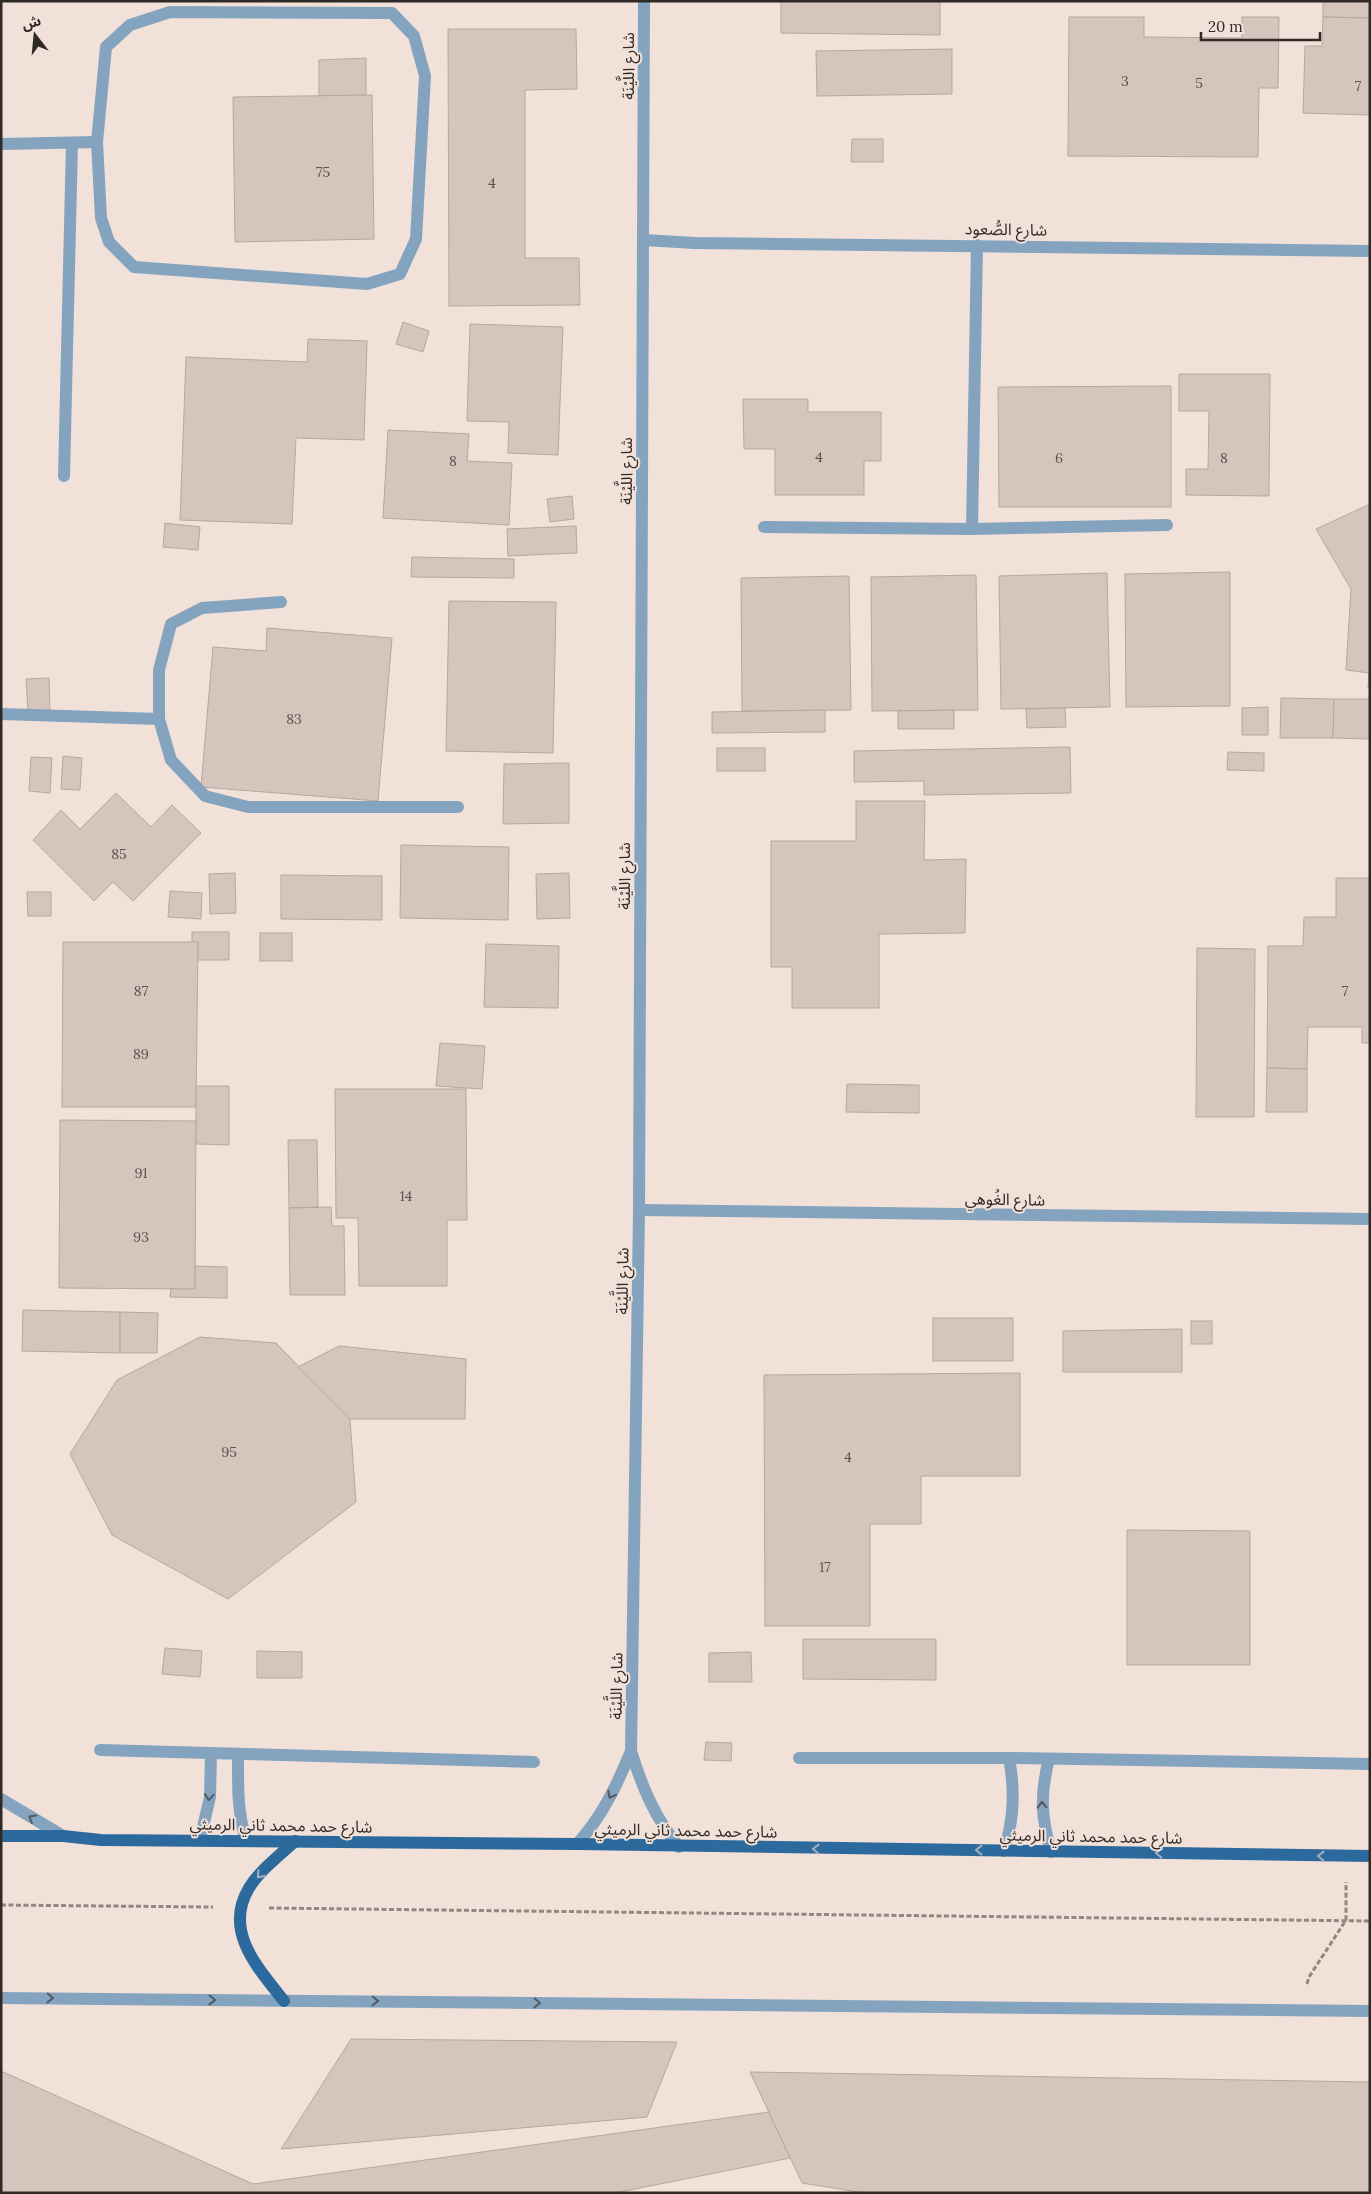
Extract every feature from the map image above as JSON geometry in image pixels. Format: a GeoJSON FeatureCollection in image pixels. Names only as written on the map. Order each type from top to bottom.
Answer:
{"type":"FeatureCollection","features":[{"type":"Feature","properties":{"kind":"main road","name":"شارع حمد محمد ثاني الرميثي"},"geometry":{"type":"LineString","coordinates":[[1,1836],[63,1836],[101,1840],[577,1844],[1370,1856]]}},
{"type":"Feature","properties":{"kind":"main road"},"geometry":{"type":"LineString","coordinates":[[284,2000],[256,1967],[245,1948],[240,1929],[240,1908],[249,1888],[263,1871],[295,1841]]}},
{"type":"Feature","properties":{"kind":"street","name":"شارع اللَّيْنَة"},"geometry":{"type":"LineString","coordinates":[[644,1],[639,1210],[631,1751],[639,1778],[650,1804],[664,1828],[679,1847]]}},
{"type":"Feature","properties":{"kind":"street"},"geometry":{"type":"LineString","coordinates":[[170,12],[392,12],[414,36],[425,76],[416,239],[400,274],[367,284],[134,267],[108,242],[102,218],[97,142],[106,47],[130,25],[170,12]]}},
{"type":"Feature","properties":{"kind":"street"},"geometry":{"type":"LineString","coordinates":[[1,144],[97,142]]}},
{"type":"Feature","properties":{"kind":"street"},"geometry":{"type":"LineString","coordinates":[[64,476],[72,143]]}},
{"type":"Feature","properties":{"kind":"street","name":"شارع الصُّعود"},"geometry":{"type":"LineString","coordinates":[[643,240],[696,243],[1370,251]]}},
{"type":"Feature","properties":{"kind":"street"},"geometry":{"type":"LineString","coordinates":[[972,529],[977,245]]}},
{"type":"Feature","properties":{"kind":"street"},"geometry":{"type":"LineString","coordinates":[[764,527],[972,529],[1167,525]]}},
{"type":"Feature","properties":{"kind":"street"},"geometry":{"type":"LineString","coordinates":[[281,602],[202,608],[171,624],[159,670],[159,719],[171,760],[205,796],[248,807],[458,807]]}},
{"type":"Feature","properties":{"kind":"street"},"geometry":{"type":"LineString","coordinates":[[1,714],[159,719]]}},
{"type":"Feature","properties":{"kind":"street","name":"شارع الغُوهي"},"geometry":{"type":"LineString","coordinates":[[639,1210],[1370,1220]]}},
{"type":"Feature","properties":{"kind":"street"},"geometry":{"type":"LineString","coordinates":[[100,1750],[534,1762]]}},
{"type":"Feature","properties":{"kind":"street","name":"شارع اللَّيْنَة"},"geometry":{"type":"LineString","coordinates":[[577,1844],[593,1826],[620,1777],[631,1751]]}},
{"type":"Feature","properties":{"kind":"street"},"geometry":{"type":"LineString","coordinates":[[200,1840],[210,1797],[211,1754]]}},
{"type":"Feature","properties":{"kind":"street"},"geometry":{"type":"LineString","coordinates":[[238,1754],[237,1798],[240,1820],[246,1840]]}},
{"type":"Feature","properties":{"kind":"street"},"geometry":{"type":"LineString","coordinates":[[799,1758],[1009,1758],[1370,1764]]}},
{"type":"Feature","properties":{"kind":"street"},"geometry":{"type":"LineString","coordinates":[[1004,1851],[1011,1828],[1014,1805],[1013,1781],[1009,1758]]}},
{"type":"Feature","properties":{"kind":"street"},"geometry":{"type":"LineString","coordinates":[[1049,1759],[1043,1781],[1041,1805],[1044,1829],[1051,1852]]}},
{"type":"Feature","properties":{"kind":"street"},"geometry":{"type":"LineString","coordinates":[[1,1799],[63,1836]]}},
{"type":"Feature","properties":{"kind":"street"},"geometry":{"type":"LineString","coordinates":[[1,1998],[1370,2011]]}},
{"type":"Feature","properties":{"kind":"path"},"geometry":{"type":"LineString","coordinates":[[1303,2011],[1308,1977],[1346,1920],[1346,1856]]}},
{"type":"Feature","properties":{"kind":"path"},"geometry":{"type":"LineString","coordinates":[[1,1905],[1370,1921]]}},
{"type":"Feature","properties":{"kind":"building"},"geometry":{"type":"Polygon","coordinates":[[[781,1],[940,1],[940,35],[781,33],[781,1]]]}},
{"type":"Feature","properties":{"kind":"building"},"geometry":{"type":"Polygon","coordinates":[[[1323,1],[1370,1],[1370,18],[1323,17],[1323,1]]]}},
{"type":"Feature","properties":{"kind":"building"},"geometry":{"type":"Polygon","coordinates":[[[1069,17],[1144,17],[1144,37],[1242,38],[1242,17],[1279,17],[1278,88],[1259,88],[1258,157],[1068,156],[1069,17]]]}},
{"type":"Feature","properties":{"kind":"building"},"geometry":{"type":"Polygon","coordinates":[[[1323,17],[1370,18],[1370,115],[1303,113],[1305,46],[1322,46],[1323,17]]]}},
{"type":"Feature","properties":{"kind":"building"},"geometry":{"type":"Polygon","coordinates":[[[448,29],[576,29],[577,89],[525,90],[525,258],[579,258],[580,305],[449,306],[448,29]]]}},
{"type":"Feature","properties":{"kind":"building"},"geometry":{"type":"Polygon","coordinates":[[[952,49],[952,94],[817,96],[816,51],[952,49]]]}},
{"type":"Feature","properties":{"kind":"building"},"geometry":{"type":"Polygon","coordinates":[[[366,58],[366,95],[319,96],[319,60],[366,58]]]}},
{"type":"Feature","properties":{"kind":"building"},"geometry":{"type":"Polygon","coordinates":[[[372,95],[374,239],[235,242],[233,97],[372,95]]]}},
{"type":"Feature","properties":{"kind":"building"},"geometry":{"type":"Polygon","coordinates":[[[852,139],[883,139],[883,162],[851,162],[852,139]]]}},
{"type":"Feature","properties":{"kind":"building"},"geometry":{"type":"Polygon","coordinates":[[[403,322],[429,331],[423,352],[396,344],[403,322]]]}},
{"type":"Feature","properties":{"kind":"building"},"geometry":{"type":"Polygon","coordinates":[[[470,324],[563,327],[558,455],[508,453],[509,422],[467,421],[470,324]]]}},
{"type":"Feature","properties":{"kind":"building"},"geometry":{"type":"Polygon","coordinates":[[[308,339],[367,341],[364,440],[296,438],[292,524],[180,520],[186,357],[307,362],[308,339]]]}},
{"type":"Feature","properties":{"kind":"building"},"geometry":{"type":"Polygon","coordinates":[[[1179,374],[1270,374],[1269,496],[1186,495],[1186,469],[1208,469],[1209,411],[1179,411],[1179,374]]]}},
{"type":"Feature","properties":{"kind":"building"},"geometry":{"type":"Polygon","coordinates":[[[1171,386],[1171,507],[999,507],[998,387],[1171,386]]]}},
{"type":"Feature","properties":{"kind":"building"},"geometry":{"type":"Polygon","coordinates":[[[743,399],[808,399],[808,412],[881,412],[881,461],[864,461],[864,495],[775,495],[775,449],[744,449],[743,399]]]}},
{"type":"Feature","properties":{"kind":"building"},"geometry":{"type":"Polygon","coordinates":[[[388,430],[469,434],[467,461],[512,463],[509,525],[383,518],[388,430]]]}},
{"type":"Feature","properties":{"kind":"building"},"geometry":{"type":"Polygon","coordinates":[[[572,496],[574,519],[550,522],[547,499],[572,496]]]}},
{"type":"Feature","properties":{"kind":"building"},"geometry":{"type":"Polygon","coordinates":[[[1370,504],[1370,688],[1368,688],[1369,673],[1346,670],[1351,589],[1316,529],[1370,504]]]}},
{"type":"Feature","properties":{"kind":"building"},"geometry":{"type":"Polygon","coordinates":[[[165,523],[200,527],[198,550],[163,547],[165,523]]]}},
{"type":"Feature","properties":{"kind":"building"},"geometry":{"type":"Polygon","coordinates":[[[576,526],[577,553],[508,556],[507,529],[576,526]]]}},
{"type":"Feature","properties":{"kind":"building"},"geometry":{"type":"Polygon","coordinates":[[[412,557],[514,559],[514,578],[411,577],[412,557]]]}},
{"type":"Feature","properties":{"kind":"building"},"geometry":{"type":"Polygon","coordinates":[[[1230,572],[1230,706],[1126,707],[1125,574],[1230,572]]]}},
{"type":"Feature","properties":{"kind":"building"},"geometry":{"type":"Polygon","coordinates":[[[1107,573],[1110,707],[1001,709],[999,576],[1107,573]]]}},
{"type":"Feature","properties":{"kind":"building"},"geometry":{"type":"Polygon","coordinates":[[[976,575],[978,710],[872,711],[871,577],[976,575]]]}},
{"type":"Feature","properties":{"kind":"building"},"geometry":{"type":"Polygon","coordinates":[[[849,576],[851,710],[742,711],[741,578],[849,576]]]}},
{"type":"Feature","properties":{"kind":"building"},"geometry":{"type":"Polygon","coordinates":[[[449,601],[556,602],[553,753],[446,751],[449,601]]]}},
{"type":"Feature","properties":{"kind":"building"},"geometry":{"type":"Polygon","coordinates":[[[267,628],[392,638],[378,801],[201,787],[213,647],[266,651],[267,628]]]}},
{"type":"Feature","properties":{"kind":"building"},"geometry":{"type":"Polygon","coordinates":[[[49,678],[50,710],[28,711],[26,679],[49,678]]]}},
{"type":"Feature","properties":{"kind":"building"},"geometry":{"type":"Polygon","coordinates":[[[1281,698],[1334,699],[1333,738],[1280,738],[1281,698]]]}},
{"type":"Feature","properties":{"kind":"building"},"geometry":{"type":"Polygon","coordinates":[[[1334,699],[1370,699],[1370,739],[1333,738],[1334,699]]]}},
{"type":"Feature","properties":{"kind":"building"},"geometry":{"type":"Polygon","coordinates":[[[1268,707],[1268,735],[1242,735],[1242,708],[1268,707]]]}},
{"type":"Feature","properties":{"kind":"building"},"geometry":{"type":"Polygon","coordinates":[[[1065,708],[1066,727],[1027,728],[1026,709],[1065,708]]]}},
{"type":"Feature","properties":{"kind":"building"},"geometry":{"type":"Polygon","coordinates":[[[825,710],[825,732],[712,733],[712,712],[825,710]]]}},
{"type":"Feature","properties":{"kind":"building"},"geometry":{"type":"Polygon","coordinates":[[[954,710],[954,729],[898,729],[898,711],[954,710]]]}},
{"type":"Feature","properties":{"kind":"building"},"geometry":{"type":"Polygon","coordinates":[[[1070,747],[1071,793],[924,795],[924,781],[854,782],[854,751],[1070,747]]]}},
{"type":"Feature","properties":{"kind":"building"},"geometry":{"type":"Polygon","coordinates":[[[717,748],[765,748],[765,771],[717,771],[717,748]]]}},
{"type":"Feature","properties":{"kind":"building"},"geometry":{"type":"Polygon","coordinates":[[[1228,752],[1264,753],[1264,771],[1227,770],[1228,752]]]}},
{"type":"Feature","properties":{"kind":"building"},"geometry":{"type":"Polygon","coordinates":[[[63,756],[82,758],[80,790],[61,789],[63,756]]]}},
{"type":"Feature","properties":{"kind":"building"},"geometry":{"type":"Polygon","coordinates":[[[31,757],[52,758],[50,793],[29,791],[31,757]]]}},
{"type":"Feature","properties":{"kind":"building"},"geometry":{"type":"Polygon","coordinates":[[[569,763],[569,823],[503,824],[504,764],[569,763]]]}},
{"type":"Feature","properties":{"kind":"building"},"geometry":{"type":"Polygon","coordinates":[[[116,793],[151,827],[172,805],[201,833],[133,901],[113,882],[94,901],[33,840],[61,810],[80,829],[116,793]]]}},
{"type":"Feature","properties":{"kind":"building"},"geometry":{"type":"Polygon","coordinates":[[[856,801],[925,801],[924,860],[966,859],[965,933],[879,934],[879,1008],[792,1008],[792,967],[771,967],[771,841],[856,841],[856,801]]]}},
{"type":"Feature","properties":{"kind":"building"},"geometry":{"type":"Polygon","coordinates":[[[401,845],[509,847],[508,920],[400,918],[401,845]]]}},
{"type":"Feature","properties":{"kind":"building"},"geometry":{"type":"Polygon","coordinates":[[[235,873],[236,913],[210,914],[209,874],[235,873]]]}},
{"type":"Feature","properties":{"kind":"building"},"geometry":{"type":"Polygon","coordinates":[[[569,873],[570,918],[537,919],[536,874],[569,873]]]}},
{"type":"Feature","properties":{"kind":"building"},"geometry":{"type":"Polygon","coordinates":[[[281,875],[382,876],[382,920],[281,919],[281,875]]]}},
{"type":"Feature","properties":{"kind":"building"},"geometry":{"type":"Polygon","coordinates":[[[1336,878],[1370,878],[1370,1043],[1362,1043],[1362,1027],[1308,1027],[1307,1069],[1267,1068],[1268,946],[1303,946],[1304,917],[1336,917],[1336,878]]]}},
{"type":"Feature","properties":{"kind":"building"},"geometry":{"type":"Polygon","coordinates":[[[170,891],[202,893],[201,919],[168,917],[170,891]]]}},
{"type":"Feature","properties":{"kind":"building"},"geometry":{"type":"Polygon","coordinates":[[[27,892],[51,892],[51,916],[28,916],[27,892]]]}},
{"type":"Feature","properties":{"kind":"building"},"geometry":{"type":"Polygon","coordinates":[[[192,932],[229,932],[229,960],[197,960],[198,942],[192,943],[192,932]]]}},
{"type":"Feature","properties":{"kind":"building"},"geometry":{"type":"Polygon","coordinates":[[[260,933],[292,933],[292,961],[260,961],[260,933]]]}},
{"type":"Feature","properties":{"kind":"building"},"geometry":{"type":"Polygon","coordinates":[[[63,942],[198,942],[196,1107],[62,1107],[63,942]]]}},
{"type":"Feature","properties":{"kind":"building"},"geometry":{"type":"Polygon","coordinates":[[[486,944],[559,946],[558,1008],[484,1007],[486,944]]]}},
{"type":"Feature","properties":{"kind":"building"},"geometry":{"type":"Polygon","coordinates":[[[1197,948],[1255,949],[1254,1117],[1196,1117],[1197,948]]]}},
{"type":"Feature","properties":{"kind":"building"},"geometry":{"type":"Polygon","coordinates":[[[440,1043],[485,1046],[482,1089],[436,1086],[440,1043]]]}},
{"type":"Feature","properties":{"kind":"building"},"geometry":{"type":"Polygon","coordinates":[[[1267,1068],[1307,1069],[1307,1112],[1266,1112],[1267,1068]]]}},
{"type":"Feature","properties":{"kind":"building"},"geometry":{"type":"Polygon","coordinates":[[[847,1084],[919,1085],[919,1113],[846,1112],[847,1084]]]}},
{"type":"Feature","properties":{"kind":"building"},"geometry":{"type":"Polygon","coordinates":[[[196,1086],[229,1086],[229,1145],[196,1144],[196,1086]]]}},
{"type":"Feature","properties":{"kind":"building"},"geometry":{"type":"Polygon","coordinates":[[[335,1089],[466,1089],[467,1220],[447,1220],[447,1286],[359,1286],[358,1218],[336,1218],[335,1089]]]}},
{"type":"Feature","properties":{"kind":"building"},"geometry":{"type":"Polygon","coordinates":[[[60,1120],[196,1121],[195,1289],[59,1288],[60,1120]]]}},
{"type":"Feature","properties":{"kind":"building"},"geometry":{"type":"Polygon","coordinates":[[[288,1140],[317,1140],[318,1207],[289,1208],[288,1140]]]}},
{"type":"Feature","properties":{"kind":"building"},"geometry":{"type":"Polygon","coordinates":[[[331,1207],[332,1226],[344,1226],[345,1295],[290,1295],[289,1208],[331,1207]]]}},
{"type":"Feature","properties":{"kind":"building"},"geometry":{"type":"Polygon","coordinates":[[[195,1266],[227,1267],[227,1298],[170,1297],[171,1289],[195,1289],[195,1266]]]}},
{"type":"Feature","properties":{"kind":"building"},"geometry":{"type":"Polygon","coordinates":[[[23,1310],[120,1312],[120,1353],[22,1351],[23,1310]]]}},
{"type":"Feature","properties":{"kind":"building"},"geometry":{"type":"Polygon","coordinates":[[[120,1312],[158,1313],[157,1353],[120,1353],[120,1312]]]}},
{"type":"Feature","properties":{"kind":"building"},"geometry":{"type":"Polygon","coordinates":[[[933,1318],[1013,1318],[1013,1361],[933,1361],[933,1318]]]}},
{"type":"Feature","properties":{"kind":"building"},"geometry":{"type":"Polygon","coordinates":[[[1191,1321],[1212,1321],[1212,1344],[1191,1344],[1191,1321]]]}},
{"type":"Feature","properties":{"kind":"building"},"geometry":{"type":"Polygon","coordinates":[[[1182,1329],[1182,1372],[1063,1372],[1063,1331],[1182,1329]]]}},
{"type":"Feature","properties":{"kind":"building"},"geometry":{"type":"Polygon","coordinates":[[[200,1337],[276,1343],[350,1419],[356,1502],[228,1599],[112,1535],[70,1454],[117,1380],[200,1337]]]}},
{"type":"Feature","properties":{"kind":"building"},"geometry":{"type":"Polygon","coordinates":[[[339,1346],[466,1359],[465,1419],[350,1419],[298,1367],[339,1346]]]}},
{"type":"Feature","properties":{"kind":"building"},"geometry":{"type":"Polygon","coordinates":[[[1020,1373],[1020,1476],[921,1476],[921,1524],[870,1524],[870,1626],[765,1626],[764,1375],[1020,1373]]]}},
{"type":"Feature","properties":{"kind":"building"},"geometry":{"type":"Polygon","coordinates":[[[1127,1530],[1250,1531],[1250,1665],[1127,1665],[1127,1530]]]}},
{"type":"Feature","properties":{"kind":"building"},"geometry":{"type":"Polygon","coordinates":[[[803,1639],[936,1639],[936,1680],[803,1679],[803,1639]]]}},
{"type":"Feature","properties":{"kind":"building"},"geometry":{"type":"Polygon","coordinates":[[[165,1648],[202,1651],[200,1677],[162,1674],[165,1648]]]}},
{"type":"Feature","properties":{"kind":"building"},"geometry":{"type":"Polygon","coordinates":[[[257,1651],[302,1652],[302,1678],[257,1678],[257,1651]]]}},
{"type":"Feature","properties":{"kind":"building"},"geometry":{"type":"Polygon","coordinates":[[[751,1652],[752,1682],[709,1682],[709,1653],[751,1652]]]}},
{"type":"Feature","properties":{"kind":"building"},"geometry":{"type":"Polygon","coordinates":[[[706,1742],[732,1743],[731,1761],[704,1760],[706,1742]]]}},
{"type":"Feature","properties":{"kind":"building"},"geometry":{"type":"Polygon","coordinates":[[[351,2039],[677,2042],[647,2117],[281,2149],[351,2039]]]}},
{"type":"Feature","properties":{"kind":"building"},"geometry":{"type":"Polygon","coordinates":[[[1,2071],[253,2184],[769,2112],[790,2158],[615,2193],[1,2193],[1,2071]]]}},
{"type":"Feature","properties":{"kind":"building"},"geometry":{"type":"Polygon","coordinates":[[[750,2072],[1370,2082],[1370,2193],[864,2193],[802,2183],[750,2072]]]}}]}
